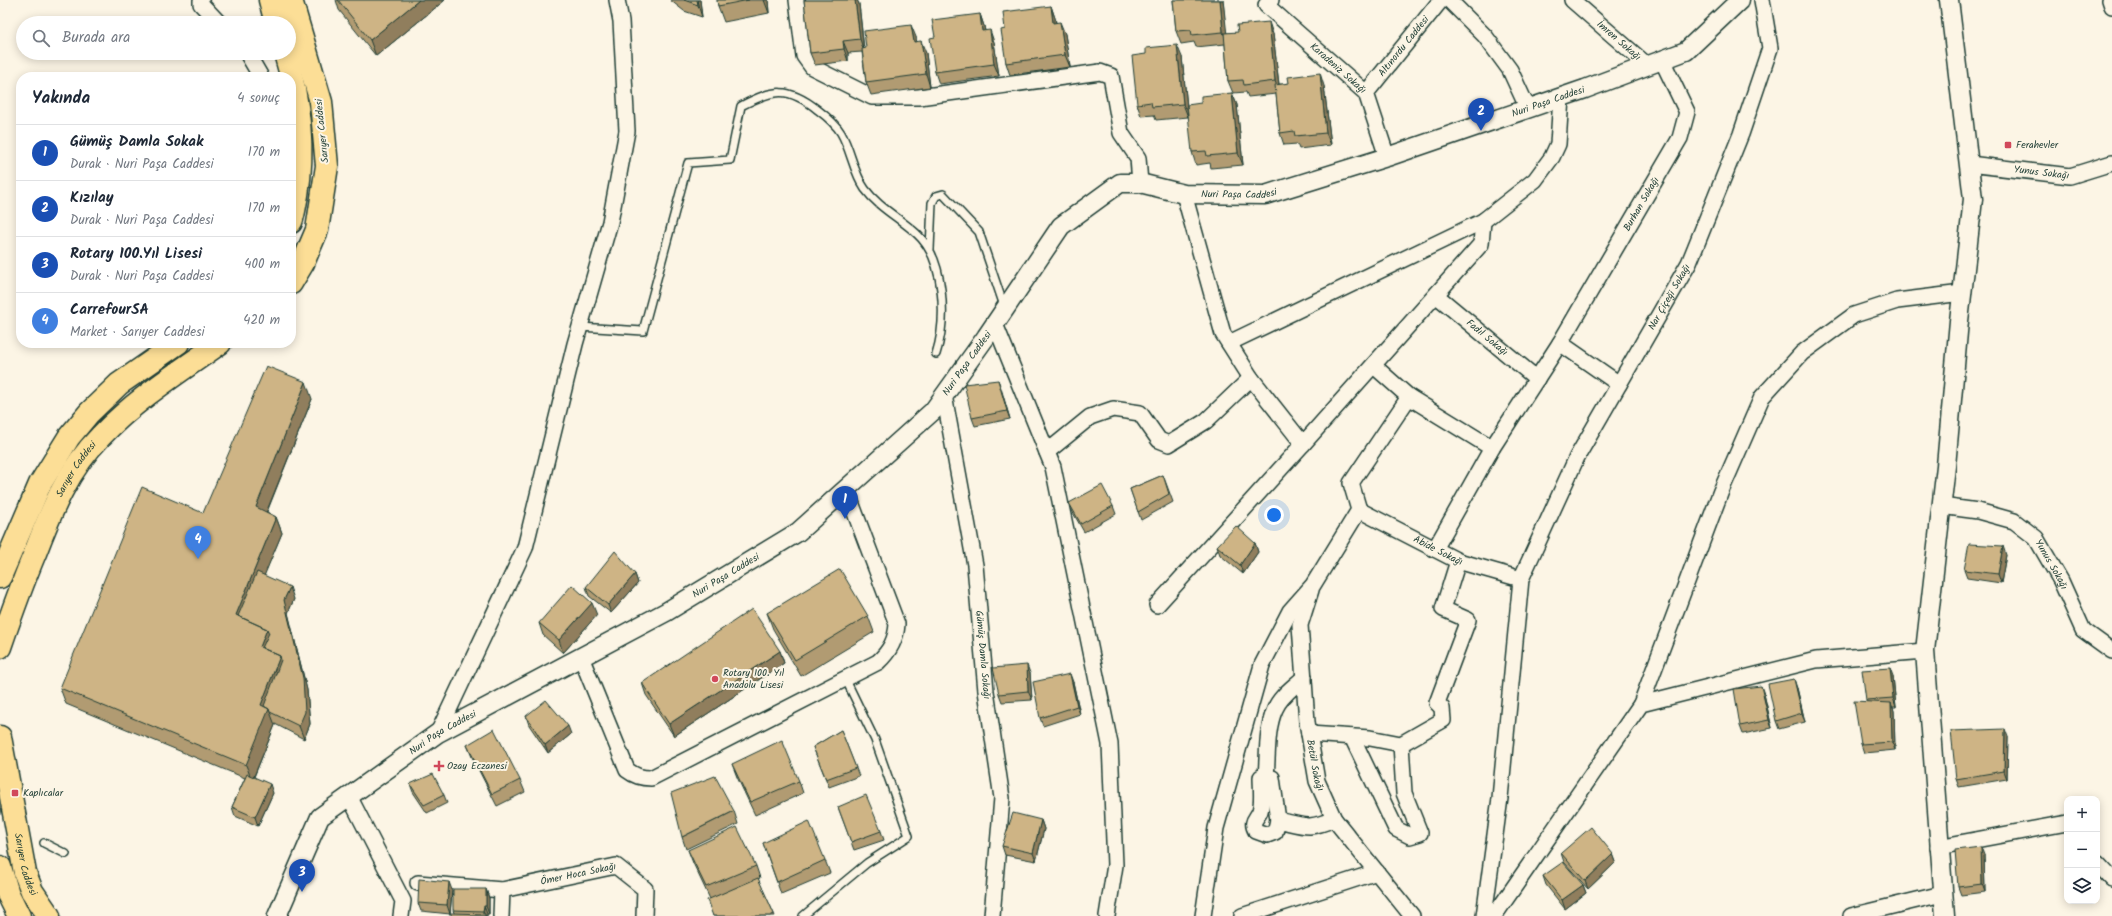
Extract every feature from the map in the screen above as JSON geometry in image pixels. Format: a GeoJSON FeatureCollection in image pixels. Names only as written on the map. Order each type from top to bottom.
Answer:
{"type":"FeatureCollection","features":[{"type":"Feature","properties":{"kind":"main road"},"geometry":{"type":"LineString","coordinates":[[270,0],[274,16]]}},
{"type":"Feature","properties":{"kind":"main road","name":"Sarıyer Caddesi"},"geometry":{"type":"LineString","coordinates":[[291,0],[296,16]]}},
{"type":"Feature","properties":{"kind":"main road","name":"Sarıyer Caddesi"},"geometry":{"type":"LineString","coordinates":[[296,18],[320,102],[327,166],[317,230],[303,263],[296,275]]}},
{"type":"Feature","properties":{"kind":"main road","name":"Sarıyer Caddesi"},"geometry":{"type":"LineString","coordinates":[[287,60],[290,72]]}},
{"type":"Feature","properties":{"kind":"main road","name":"Sarıyer Caddesi"},"geometry":{"type":"LineString","coordinates":[[296,93],[301,124],[300,174],[296,195]]}},
{"type":"Feature","properties":{"kind":"main road"},"geometry":{"type":"LineString","coordinates":[[0,578],[40,484],[69,437],[89,413],[119,384],[171,348]]}},
{"type":"Feature","properties":{"kind":"main road","name":"Sarıyer Caddesi"},"geometry":{"type":"LineString","coordinates":[[0,647],[49,516],[61,491],[79,462],[100,437],[137,402],[213,348]]}},
{"type":"Feature","properties":{"kind":"main road","name":"Sarıyer Caddesi"},"geometry":{"type":"LineString","coordinates":[[0,737],[25,873],[32,892],[49,916]]}},
{"type":"Feature","properties":{"kind":"main road"},"geometry":{"type":"LineString","coordinates":[[0,867],[8,894],[19,916]]}},
{"type":"Feature","properties":{"kind":"street"},"geometry":{"type":"LineString","coordinates":[[201,0],[201,4],[212,16]]}},
{"type":"Feature","properties":{"kind":"street"},"geometry":{"type":"LineString","coordinates":[[438,733],[525,548],[580,327],[610,222],[627,131],[621,21],[618,0]]}},
{"type":"Feature","properties":{"kind":"street"},"geometry":{"type":"LineString","coordinates":[[797,0],[804,56],[812,67],[872,97],[919,97],[1100,72],[1112,76],[1121,133],[1138,158],[1140,183]]}},
{"type":"Feature","properties":{"kind":"street","name":"Karadeniz Sokağı"},"geometry":{"type":"LineString","coordinates":[[1271,0],[1266,5],[1366,93],[1387,157]]}},
{"type":"Feature","properties":{"kind":"street","name":"Altınordu Caddesi"},"geometry":{"type":"LineString","coordinates":[[1366,93],[1441,0]]}},
{"type":"Feature","properties":{"kind":"street"},"geometry":{"type":"LineString","coordinates":[[1449,0],[1485,36],[1498,52],[1510,70],[1528,109]]}},
{"type":"Feature","properties":{"kind":"street","name":"İmren Sokağı"},"geometry":{"type":"LineString","coordinates":[[1572,0],[1655,63]]}},
{"type":"Feature","properties":{"kind":"street","name":"Nar Çiçeği Sokağı"},"geometry":{"type":"LineString","coordinates":[[1484,916],[1500,798],[1521,579],[1577,457],[1689,263],[1742,134],[1770,48],[1762,0]]}},
{"type":"Feature","properties":{"kind":"street"},"geometry":{"type":"LineString","coordinates":[[1944,916],[1925,651],[1973,199],[1953,0]]}},
{"type":"Feature","properties":{"kind":"street"},"geometry":{"type":"LineString","coordinates":[[2110,0],[2112,6]]}},
{"type":"Feature","properties":{"kind":"street","name":"Nuri Paşa Caddesi"},"geometry":{"type":"LineString","coordinates":[[277,916],[320,817],[438,733],[666,612],[798,532],[933,411],[995,324],[1061,226],[1120,183],[1140,183],[1184,194],[1265,195],[1387,157],[1528,109],[1686,51],[1736,1]]}},
{"type":"Feature","properties":{"kind":"street"},"geometry":{"type":"LineString","coordinates":[[251,60],[258,72]]}},
{"type":"Feature","properties":{"kind":"street","name":"Burhan Sokağı"},"geometry":{"type":"LineString","coordinates":[[1435,549],[1492,448],[1560,343],[1680,138],[1687,112],[1655,63]]}},
{"type":"Feature","properties":{"kind":"street"},"geometry":{"type":"LineString","coordinates":[[1229,343],[1483,221],[1535,180],[1552,157],[1558,144],[1561,97]]}},
{"type":"Feature","properties":{"kind":"street","name":"Yunus Sokağı"},"geometry":{"type":"LineString","coordinates":[[1969,164],[2070,176],[2112,164]]}},
{"type":"Feature","properties":{"kind":"street"},"geometry":{"type":"LineString","coordinates":[[1184,194],[1223,334],[1251,378],[1303,444]]}},
{"type":"Feature","properties":{"kind":"street"},"geometry":{"type":"LineString","coordinates":[[1157,605],[1437,296],[1481,244],[1483,221]]}},
{"type":"Feature","properties":{"kind":"street"},"geometry":{"type":"LineString","coordinates":[[1494,916],[1641,704],[1721,491],[1762,397],[1802,354],[1854,315],[1897,301],[1962,293]]}},
{"type":"Feature","properties":{"kind":"street","name":"Fadıl Sokağı"},"geometry":{"type":"LineString","coordinates":[[1437,296],[1537,379]]}},
{"type":"Feature","properties":{"kind":"street"},"geometry":{"type":"LineString","coordinates":[[995,324],[1053,467],[1110,744],[1115,865],[1107,916]]}},
{"type":"Feature","properties":{"kind":"street"},"geometry":{"type":"LineString","coordinates":[[1560,343],[1619,384]]}},
{"type":"Feature","properties":{"kind":"street"},"geometry":{"type":"LineString","coordinates":[[1374,366],[1409,397],[1492,448]]}},
{"type":"Feature","properties":{"kind":"street"},"geometry":{"type":"LineString","coordinates":[[1047,452],[1090,417],[1113,409],[1140,413],[1159,440],[1169,444],[1206,421],[1251,378]]}},
{"type":"Feature","properties":{"kind":"street","name":"Gümüş Damla Sokağı"},"geometry":{"type":"LineString","coordinates":[[944,395],[975,565],[986,691],[1002,798],[992,916]]}},
{"type":"Feature","properties":{"kind":"street"},"geometry":{"type":"LineString","coordinates":[[1203,916],[1216,828],[1262,665],[1290,611],[1312,585],[1360,510],[1351,484],[1409,397]]}},
{"type":"Feature","properties":{"kind":"street"},"geometry":{"type":"LineString","coordinates":[[580,657],[627,770],[642,778],[651,778],[846,680],[878,662],[887,654],[893,644],[897,624],[846,489]]}},
{"type":"Feature","properties":{"kind":"street","name":"Yunus Sokağı"},"geometry":{"type":"LineString","coordinates":[[1941,506],[1978,512],[2014,521],[2036,538],[2061,580],[2083,630],[2112,651]]}},
{"type":"Feature","properties":{"kind":"street","name":"Abide Sokağı"},"geometry":{"type":"LineString","coordinates":[[1360,510],[1458,561],[1521,579]]}},
{"type":"Feature","properties":{"kind":"street"},"geometry":{"type":"LineString","coordinates":[[1309,734],[1352,736],[1401,744],[1442,720],[1442,708],[1437,703],[1468,620],[1443,609],[1458,561]]}},
{"type":"Feature","properties":{"kind":"street","name":"Betül Sokağı"},"geometry":{"type":"LineString","coordinates":[[1312,585],[1300,625],[1309,734],[1317,781],[1334,819],[1412,916]]}},
{"type":"Feature","properties":{"kind":"street"},"geometry":{"type":"LineString","coordinates":[[1641,704],[1816,660],[1925,651]]}},
{"type":"Feature","properties":{"kind":"street"},"geometry":{"type":"LineString","coordinates":[[1266,777],[1269,732],[1275,709],[1283,697],[1304,677]]}},
{"type":"Feature","properties":{"kind":"street"},"geometry":{"type":"LineString","coordinates":[[1352,736],[1396,829],[1410,836],[1420,833],[1404,793],[1401,744]]}},
{"type":"Feature","properties":{"kind":"street"},"geometry":{"type":"LineString","coordinates":[[1261,777],[1266,777],[1272,778],[1278,820],[1275,832],[1267,835],[1256,831],[1253,827],[1253,820],[1260,811],[1261,777]]}},
{"type":"Feature","properties":{"kind":"street"},"geometry":{"type":"LineString","coordinates":[[349,796],[403,901],[401,916]]}},
{"type":"Feature","properties":{"kind":"street"},"geometry":{"type":"LineString","coordinates":[[1278,820],[1309,827],[1334,819]]}},
{"type":"Feature","properties":{"kind":"street"},"geometry":{"type":"LineString","coordinates":[[1938,848],[2064,824]]}},
{"type":"Feature","properties":{"kind":"street","name":"Ömer Hoca Sokağı"},"geometry":{"type":"LineString","coordinates":[[502,890],[616,866],[645,889],[644,916]]}},
{"type":"Feature","properties":{"kind":"street"},"geometry":{"type":"LineString","coordinates":[[2100,866],[2112,879]]}},
{"type":"Feature","properties":{"kind":"street"},"geometry":{"type":"LineString","coordinates":[[1242,916],[1377,872]]}},
{"type":"Feature","properties":{"kind":"street"},"geometry":{"type":"LineString","coordinates":[[418,883],[502,890],[501,916]]}},
{"type":"Feature","properties":{"kind":"street"},"geometry":{"type":"LineString","coordinates":[[1852,916],[1942,894]]}},
{"type":"Feature","properties":{"kind":"lane"},"geometry":{"type":"LineString","coordinates":[[580,327],[643,331],[688,163],[730,160],[741,106],[759,97],[774,93],[790,93],[808,102],[830,119],[841,133],[864,187],[874,201],[917,234],[930,249],[939,271],[941,314],[939,344],[936,354]]}},
{"type":"Feature","properties":{"kind":"lane"},"geometry":{"type":"LineString","coordinates":[[930,249],[932,202],[936,196],[943,194],[979,232],[1005,309]]}},
{"type":"Feature","properties":{"kind":"lane"},"geometry":{"type":"LineString","coordinates":[[803,916],[867,863],[908,836],[875,740],[846,680]]}},
{"type":"Feature","properties":{"kind":"lane"},"geometry":{"type":"LineString","coordinates":[[44,843],[66,854]]}},
{"type":"Feature","properties":{"kind":"building"},"geometry":{"type":"Polygon","coordinates":[[[338,0],[419,0],[370,40],[338,0]]]}},
{"type":"Feature","properties":{"kind":"building"},"geometry":{"type":"Polygon","coordinates":[[[684,0],[697,0],[698,5],[684,0]]]}},
{"type":"Feature","properties":{"kind":"building"},"geometry":{"type":"Polygon","coordinates":[[[717,0],[749,0],[718,6],[717,0]]]}},
{"type":"Feature","properties":{"kind":"building"},"geometry":{"type":"Polygon","coordinates":[[[804,0],[855,0],[860,39],[843,41],[844,49],[810,53],[804,0]]]}},
{"type":"Feature","properties":{"kind":"building"},"geometry":{"type":"Polygon","coordinates":[[[1173,0],[1220,0],[1223,32],[1192,35],[1191,30],[1176,31],[1173,0]]]}},
{"type":"Feature","properties":{"kind":"building"},"geometry":{"type":"Polygon","coordinates":[[[1051,6],[1053,23],[1060,22],[1065,55],[1006,63],[1001,30],[1005,29],[1003,12],[1051,6]]]}},
{"type":"Feature","properties":{"kind":"building"},"geometry":{"type":"Polygon","coordinates":[[[980,14],[982,31],[990,30],[994,64],[935,72],[930,38],[935,37],[932,20],[980,14]]]}},
{"type":"Feature","properties":{"kind":"building"},"geometry":{"type":"Polygon","coordinates":[[[1269,22],[1275,81],[1244,85],[1243,80],[1228,81],[1224,33],[1238,32],[1237,25],[1269,22]]]}},
{"type":"Feature","properties":{"kind":"building"},"geometry":{"type":"Polygon","coordinates":[[[911,25],[914,42],[921,41],[926,74],[866,82],[862,49],[866,48],[864,31],[911,25]]]}},
{"type":"Feature","properties":{"kind":"building"},"geometry":{"type":"Polygon","coordinates":[[[1177,45],[1183,104],[1152,107],[1151,102],[1137,104],[1132,56],[1146,54],[1146,48],[1177,45]]]}},
{"type":"Feature","properties":{"kind":"building"},"geometry":{"type":"Polygon","coordinates":[[[1320,73],[1326,133],[1295,136],[1294,131],[1280,133],[1275,85],[1289,83],[1288,77],[1320,73]]]}},
{"type":"Feature","properties":{"kind":"building"},"geometry":{"type":"Polygon","coordinates":[[[1232,93],[1238,153],[1207,156],[1206,151],[1192,152],[1187,105],[1201,103],[1201,96],[1232,93]]]}},
{"type":"Feature","properties":{"kind":"building"},"geometry":{"type":"Polygon","coordinates":[[[266,366],[306,382],[256,507],[276,517],[236,615],[267,629],[260,647],[280,656],[261,705],[269,709],[246,765],[60,688],[142,487],[203,513],[266,366]]]}},
{"type":"Feature","properties":{"kind":"building"},"geometry":{"type":"Polygon","coordinates":[[[998,380],[1007,411],[972,418],[964,384],[998,380]]]}},
{"type":"Feature","properties":{"kind":"building"},"geometry":{"type":"Polygon","coordinates":[[[1163,475],[1169,494],[1138,512],[1130,489],[1163,475]]]}},
{"type":"Feature","properties":{"kind":"building"},"geometry":{"type":"Polygon","coordinates":[[[1102,485],[1113,506],[1081,524],[1069,503],[1102,485]]]}},
{"type":"Feature","properties":{"kind":"building"},"geometry":{"type":"Polygon","coordinates":[[[1236,526],[1255,543],[1240,565],[1217,546],[1236,526]]]}},
{"type":"Feature","properties":{"kind":"building"},"geometry":{"type":"Polygon","coordinates":[[[1969,544],[2003,546],[1998,574],[1964,570],[1969,544]]]}},
{"type":"Feature","properties":{"kind":"building"},"geometry":{"type":"Polygon","coordinates":[[[615,551],[635,574],[608,605],[586,587],[615,551]]]}},
{"type":"Feature","properties":{"kind":"building"},"geometry":{"type":"Polygon","coordinates":[[[840,569],[868,616],[795,660],[767,613],[840,569]]]}},
{"type":"Feature","properties":{"kind":"building"},"geometry":{"type":"Polygon","coordinates":[[[257,572],[290,587],[284,600],[303,678],[305,712],[299,726],[270,712],[269,709],[264,706],[281,660],[280,656],[262,648],[269,633],[267,629],[238,616],[257,572]]]}},
{"type":"Feature","properties":{"kind":"building"},"geometry":{"type":"Polygon","coordinates":[[[572,585],[592,603],[559,640],[539,623],[572,585]]]}},
{"type":"Feature","properties":{"kind":"building","name":"Rotary 100. Yıl Anadolu Lisesi"},"geometry":{"type":"Polygon","coordinates":[[[752,609],[780,651],[669,724],[642,683],[752,609]]]}},
{"type":"Feature","properties":{"kind":"building"},"geometry":{"type":"Polygon","coordinates":[[[1027,665],[1028,691],[999,694],[993,668],[1027,665]]]}},
{"type":"Feature","properties":{"kind":"building"},"geometry":{"type":"Polygon","coordinates":[[[1890,668],[1893,698],[1866,700],[1862,670],[1890,668]]]}},
{"type":"Feature","properties":{"kind":"building"},"geometry":{"type":"Polygon","coordinates":[[[1070,674],[1077,706],[1040,718],[1033,682],[1070,674]]]}},
{"type":"Feature","properties":{"kind":"building"},"geometry":{"type":"Polygon","coordinates":[[[1794,679],[1802,713],[1776,721],[1768,684],[1794,679]]]}},
{"type":"Feature","properties":{"kind":"building"},"geometry":{"type":"Polygon","coordinates":[[[1761,686],[1769,720],[1740,726],[1734,689],[1761,686]]]}},
{"type":"Feature","properties":{"kind":"building"},"geometry":{"type":"Polygon","coordinates":[[[546,700],[568,726],[545,745],[526,716],[546,700]]]}},
{"type":"Feature","properties":{"kind":"building"},"geometry":{"type":"Polygon","coordinates":[[[1854,701],[1891,703],[1892,742],[1861,744],[1854,701]]]}},
{"type":"Feature","properties":{"kind":"building"},"geometry":{"type":"Polygon","coordinates":[[[494,729],[520,780],[492,794],[467,745],[494,729]]]}},
{"type":"Feature","properties":{"kind":"building"},"geometry":{"type":"Polygon","coordinates":[[[2005,729],[2004,771],[1956,779],[1951,731],[2005,729]]]}},
{"type":"Feature","properties":{"kind":"building"},"geometry":{"type":"Polygon","coordinates":[[[841,730],[856,768],[826,779],[813,747],[841,730]]]}},
{"type":"Feature","properties":{"kind":"building"},"geometry":{"type":"Polygon","coordinates":[[[782,740],[799,781],[750,802],[732,764],[782,740]]]}},
{"type":"Feature","properties":{"kind":"building"},"geometry":{"type":"Polygon","coordinates":[[[247,774],[270,784],[255,817],[232,807],[247,774]]]}},
{"type":"Feature","properties":{"kind":"building"},"geometry":{"type":"Polygon","coordinates":[[[433,774],[444,795],[424,805],[410,784],[433,774]]]}},
{"type":"Feature","properties":{"kind":"building"},"geometry":{"type":"Polygon","coordinates":[[[715,776],[734,811],[682,837],[671,793],[715,776]]]}},
{"type":"Feature","properties":{"kind":"building"},"geometry":{"type":"Polygon","coordinates":[[[866,795],[881,831],[851,842],[838,807],[866,795]]]}},
{"type":"Feature","properties":{"kind":"building"},"geometry":{"type":"Polygon","coordinates":[[[1013,813],[1041,820],[1033,853],[1002,846],[1013,813]]]}},
{"type":"Feature","properties":{"kind":"building"},"geometry":{"type":"Polygon","coordinates":[[[809,821],[825,860],[777,882],[763,843],[809,821]]]}},
{"type":"Feature","properties":{"kind":"building"},"geometry":{"type":"Polygon","coordinates":[[[737,827],[756,866],[706,887],[688,850],[737,827]]]}},
{"type":"Feature","properties":{"kind":"building"},"geometry":{"type":"Polygon","coordinates":[[[1591,827],[1613,854],[1585,881],[1561,853],[1591,827]]]}},
{"type":"Feature","properties":{"kind":"building"},"geometry":{"type":"Polygon","coordinates":[[[1981,847],[1982,884],[1958,887],[1955,850],[1981,847]]]}},
{"type":"Feature","properties":{"kind":"building"},"geometry":{"type":"Polygon","coordinates":[[[1563,862],[1583,885],[1562,900],[1543,876],[1563,862]]]}},
{"type":"Feature","properties":{"kind":"building"},"geometry":{"type":"Polygon","coordinates":[[[758,878],[774,914],[770,916],[713,916],[707,900],[758,878]]]}},
{"type":"Feature","properties":{"kind":"building"},"geometry":{"type":"Polygon","coordinates":[[[419,879],[449,882],[447,905],[418,903],[419,879]]]}},
{"type":"Feature","properties":{"kind":"building"},"geometry":{"type":"Polygon","coordinates":[[[453,889],[486,889],[486,906],[484,906],[483,911],[453,910],[453,889]]]}},
{"type":"Feature","properties":{"kind":"building"},"geometry":{"type":"Polygon","coordinates":[[[451,913],[485,914],[485,916],[451,916],[451,913]]]}},
{"type":"Feature","properties":{"kind":"place","name":"Kızılay"},"geometry":{"type":"Point","coordinates":[1481,131]}},
{"type":"Feature","properties":{"kind":"place","name":"Ferahevler"},"geometry":{"type":"Point","coordinates":[2008,145]}},
{"type":"Feature","properties":{"kind":"place","name":"Gümüş Damla Sokak"},"geometry":{"type":"Point","coordinates":[845,519]}},
{"type":"Feature","properties":{"kind":"place","name":"CarrefourSA"},"geometry":{"type":"Point","coordinates":[198,559]}},
{"type":"Feature","properties":{"kind":"place","name":"Rotary 100. Yıl Anadolu Lisesi"},"geometry":{"type":"Point","coordinates":[715,679]}},
{"type":"Feature","properties":{"kind":"place","name":"Ozay Eczanesi"},"geometry":{"type":"Point","coordinates":[439,766]}},
{"type":"Feature","properties":{"kind":"place","name":"Kaplıcalar"},"geometry":{"type":"Point","coordinates":[15,793]}},
{"type":"Feature","properties":{"kind":"place","name":"Rotary 100.Yıl Lisesi"},"geometry":{"type":"Point","coordinates":[302,892]}}]}
